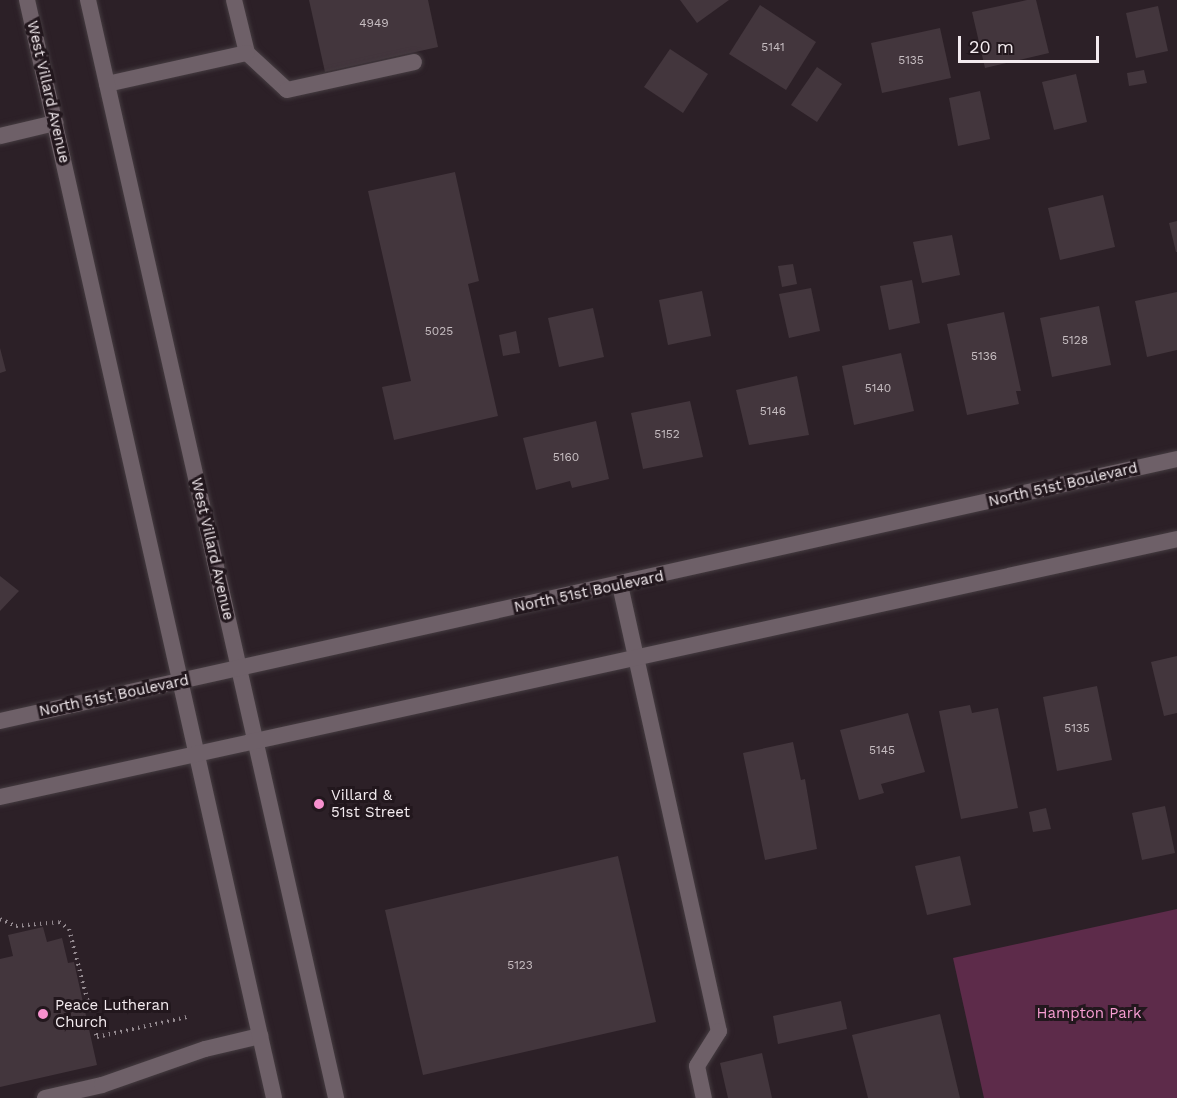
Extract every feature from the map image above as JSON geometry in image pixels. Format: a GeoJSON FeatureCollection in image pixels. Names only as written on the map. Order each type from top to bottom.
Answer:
{"type":"FeatureCollection","features":[{"type":"Feature","properties":{"kind":"street","name":"West Villard Avenue"},"geometry":{"type":"LineString","coordinates":[[27,0],[274,1098]]}},
{"type":"Feature","properties":{"kind":"street","name":"West Villard Avenue"},"geometry":{"type":"LineString","coordinates":[[88,0],[258,741],[336,1098]]}},
{"type":"Feature","properties":{"kind":"street"},"geometry":{"type":"LineString","coordinates":[[234,0],[247,53],[286,90],[414,62]]}},
{"type":"Feature","properties":{"kind":"street"},"geometry":{"type":"LineString","coordinates":[[107,84],[247,53]]}},
{"type":"Feature","properties":{"kind":"street"},"geometry":{"type":"LineString","coordinates":[[0,136],[55,123]]}},
{"type":"Feature","properties":{"kind":"street","name":"North 51st Boulevard"},"geometry":{"type":"LineString","coordinates":[[0,721],[620,585],[1177,459]]}},
{"type":"Feature","properties":{"kind":"street"},"geometry":{"type":"LineString","coordinates":[[0,797],[1177,539]]}},
{"type":"Feature","properties":{"kind":"street"},"geometry":{"type":"LineString","coordinates":[[620,585],[719,1031],[697,1066],[704,1098]]}},
{"type":"Feature","properties":{"kind":"street"},"geometry":{"type":"LineString","coordinates":[[45,1098],[102,1085],[205,1049],[260,1036]]}},
{"type":"Feature","properties":{"kind":"path"},"geometry":{"type":"LineString","coordinates":[[0,919],[16,926],[59,922],[69,929],[97,1037],[197,1015]]}},
{"type":"Feature","properties":{"kind":"green space","name":"Hampton Park"},"geometry":{"type":"Polygon","coordinates":[[[1177,909],[1177,1098],[984,1098],[953,958],[1177,909]]]}},
{"type":"Feature","properties":{"kind":"building"},"geometry":{"type":"Polygon","coordinates":[[[309,0],[428,0],[438,47],[325,72],[309,0]]]}},
{"type":"Feature","properties":{"kind":"building"},"geometry":{"type":"Polygon","coordinates":[[[680,0],[729,0],[697,23],[680,0]]]}},
{"type":"Feature","properties":{"kind":"building"},"geometry":{"type":"Polygon","coordinates":[[[1036,0],[1049,53],[985,68],[972,12],[1036,0]]]}},
{"type":"Feature","properties":{"kind":"building"},"geometry":{"type":"Polygon","coordinates":[[[760,5],[816,42],[786,90],[729,54],[760,5]]]}},
{"type":"Feature","properties":{"kind":"building"},"geometry":{"type":"Polygon","coordinates":[[[1158,6],[1168,51],[1136,58],[1126,13],[1158,6]]]}},
{"type":"Feature","properties":{"kind":"building"},"geometry":{"type":"Polygon","coordinates":[[[940,28],[951,78],[882,93],[871,43],[940,28]]]}},
{"type":"Feature","properties":{"kind":"building"},"geometry":{"type":"Polygon","coordinates":[[[670,49],[708,74],[683,113],[644,87],[670,49]]]}},
{"type":"Feature","properties":{"kind":"building"},"geometry":{"type":"Polygon","coordinates":[[[817,67],[842,84],[817,122],[791,105],[817,67]]]}},
{"type":"Feature","properties":{"kind":"building"},"geometry":{"type":"Polygon","coordinates":[[[1144,70],[1147,83],[1129,86],[1127,73],[1144,70]]]}},
{"type":"Feature","properties":{"kind":"building"},"geometry":{"type":"Polygon","coordinates":[[[1076,74],[1087,122],[1054,130],[1042,82],[1076,74]]]}},
{"type":"Feature","properties":{"kind":"building"},"geometry":{"type":"Polygon","coordinates":[[[980,91],[990,139],[958,146],[949,98],[980,91]]]}},
{"type":"Feature","properties":{"kind":"building"},"geometry":{"type":"Polygon","coordinates":[[[455,172],[479,281],[468,284],[498,416],[394,440],[382,387],[411,381],[368,191],[455,172]]]}},
{"type":"Feature","properties":{"kind":"building"},"geometry":{"type":"Polygon","coordinates":[[[1103,195],[1115,247],[1060,260],[1048,208],[1103,195]]]}},
{"type":"Feature","properties":{"kind":"building"},"geometry":{"type":"Polygon","coordinates":[[[1177,221],[1177,252],[1176,252],[1169,223],[1177,221]]]}},
{"type":"Feature","properties":{"kind":"building"},"geometry":{"type":"Polygon","coordinates":[[[952,235],[960,275],[922,283],[913,242],[952,235]]]}},
{"type":"Feature","properties":{"kind":"building"},"geometry":{"type":"Polygon","coordinates":[[[793,264],[797,284],[782,287],[778,266],[793,264]]]}},
{"type":"Feature","properties":{"kind":"building"},"geometry":{"type":"Polygon","coordinates":[[[912,280],[920,323],[889,330],[880,286],[912,280]]]}},
{"type":"Feature","properties":{"kind":"building"},"geometry":{"type":"Polygon","coordinates":[[[811,288],[820,331],[789,338],[779,294],[811,288]]]}},
{"type":"Feature","properties":{"kind":"building"},"geometry":{"type":"Polygon","coordinates":[[[702,291],[711,336],[668,345],[659,300],[702,291]]]}},
{"type":"Feature","properties":{"kind":"building"},"geometry":{"type":"Polygon","coordinates":[[[1177,292],[1177,350],[1147,357],[1135,301],[1177,292]]]}},
{"type":"Feature","properties":{"kind":"building"},"geometry":{"type":"Polygon","coordinates":[[[1099,306],[1111,365],[1052,377],[1040,318],[1099,306]]]}},
{"type":"Feature","properties":{"kind":"building"},"geometry":{"type":"Polygon","coordinates":[[[593,308],[604,357],[559,367],[548,318],[593,308]]]}},
{"type":"Feature","properties":{"kind":"building"},"geometry":{"type":"Polygon","coordinates":[[[1004,312],[1021,391],[1016,391],[1019,404],[967,415],[947,324],[1004,312]]]}},
{"type":"Feature","properties":{"kind":"building"},"geometry":{"type":"Polygon","coordinates":[[[516,331],[520,353],[503,356],[499,335],[516,331]]]}},
{"type":"Feature","properties":{"kind":"building"},"geometry":{"type":"Polygon","coordinates":[[[0,348],[6,371],[0,373],[0,348]]]}},
{"type":"Feature","properties":{"kind":"building"},"geometry":{"type":"Polygon","coordinates":[[[901,353],[914,411],[854,425],[842,366],[901,353]]]}},
{"type":"Feature","properties":{"kind":"building"},"geometry":{"type":"Polygon","coordinates":[[[797,376],[809,435],[749,445],[736,390],[797,376]]]}},
{"type":"Feature","properties":{"kind":"building"},"geometry":{"type":"Polygon","coordinates":[[[690,401],[703,457],[643,469],[631,413],[690,401]]]}},
{"type":"Feature","properties":{"kind":"building"},"geometry":{"type":"Polygon","coordinates":[[[596,421],[609,479],[572,488],[570,481],[536,490],[523,438],[596,421]]]}},
{"type":"Feature","properties":{"kind":"building"},"geometry":{"type":"Polygon","coordinates":[[[0,576],[19,591],[0,611],[0,576]]]}},
{"type":"Feature","properties":{"kind":"building"},"geometry":{"type":"Polygon","coordinates":[[[1177,656],[1177,713],[1164,716],[1151,662],[1177,656]]]}},
{"type":"Feature","properties":{"kind":"building"},"geometry":{"type":"Polygon","coordinates":[[[1097,686],[1112,760],[1057,771],[1043,697],[1097,686]]]}},
{"type":"Feature","properties":{"kind":"building"},"geometry":{"type":"Polygon","coordinates":[[[970,705],[972,713],[998,708],[1018,808],[961,819],[939,711],[970,705]]]}},
{"type":"Feature","properties":{"kind":"building"},"geometry":{"type":"Polygon","coordinates":[[[908,713],[925,772],[881,784],[884,793],[859,800],[840,730],[908,713]]]}},
{"type":"Feature","properties":{"kind":"building"},"geometry":{"type":"Polygon","coordinates":[[[793,742],[801,780],[805,779],[817,849],[765,860],[743,753],[793,742]]]}},
{"type":"Feature","properties":{"kind":"building"},"geometry":{"type":"Polygon","coordinates":[[[1165,806],[1175,853],[1142,860],[1132,813],[1165,806]]]}},
{"type":"Feature","properties":{"kind":"building"},"geometry":{"type":"Polygon","coordinates":[[[1046,808],[1051,829],[1033,832],[1029,812],[1046,808]]]}},
{"type":"Feature","properties":{"kind":"building"},"geometry":{"type":"Polygon","coordinates":[[[618,856],[656,1022],[423,1075],[385,910],[618,856]]]}},
{"type":"Feature","properties":{"kind":"building"},"geometry":{"type":"Polygon","coordinates":[[[960,856],[971,905],[927,915],[915,866],[960,856]]]}},
{"type":"Feature","properties":{"kind":"building","name":"Peace Lutheran Church"},"geometry":{"type":"Polygon","coordinates":[[[43,927],[47,942],[62,938],[68,963],[74,962],[97,1065],[0,1087],[0,959],[13,956],[8,935],[43,927]]]}},
{"type":"Feature","properties":{"kind":"building"},"geometry":{"type":"Polygon","coordinates":[[[841,1001],[847,1029],[778,1044],[773,1016],[841,1001]]]}},
{"type":"Feature","properties":{"kind":"building"},"geometry":{"type":"Polygon","coordinates":[[[940,1014],[960,1098],[868,1098],[852,1035],[940,1014]]]}},
{"type":"Feature","properties":{"kind":"building"},"geometry":{"type":"Polygon","coordinates":[[[762,1053],[772,1098],[728,1098],[720,1063],[762,1053]]]}},
{"type":"Feature","properties":{"kind":"place","name":"Villard & 51st Street"},"geometry":{"type":"Point","coordinates":[319,804]}},
{"type":"Feature","properties":{"kind":"place","name":"Peace Lutheran Church"},"geometry":{"type":"Point","coordinates":[43,1014]}}]}
